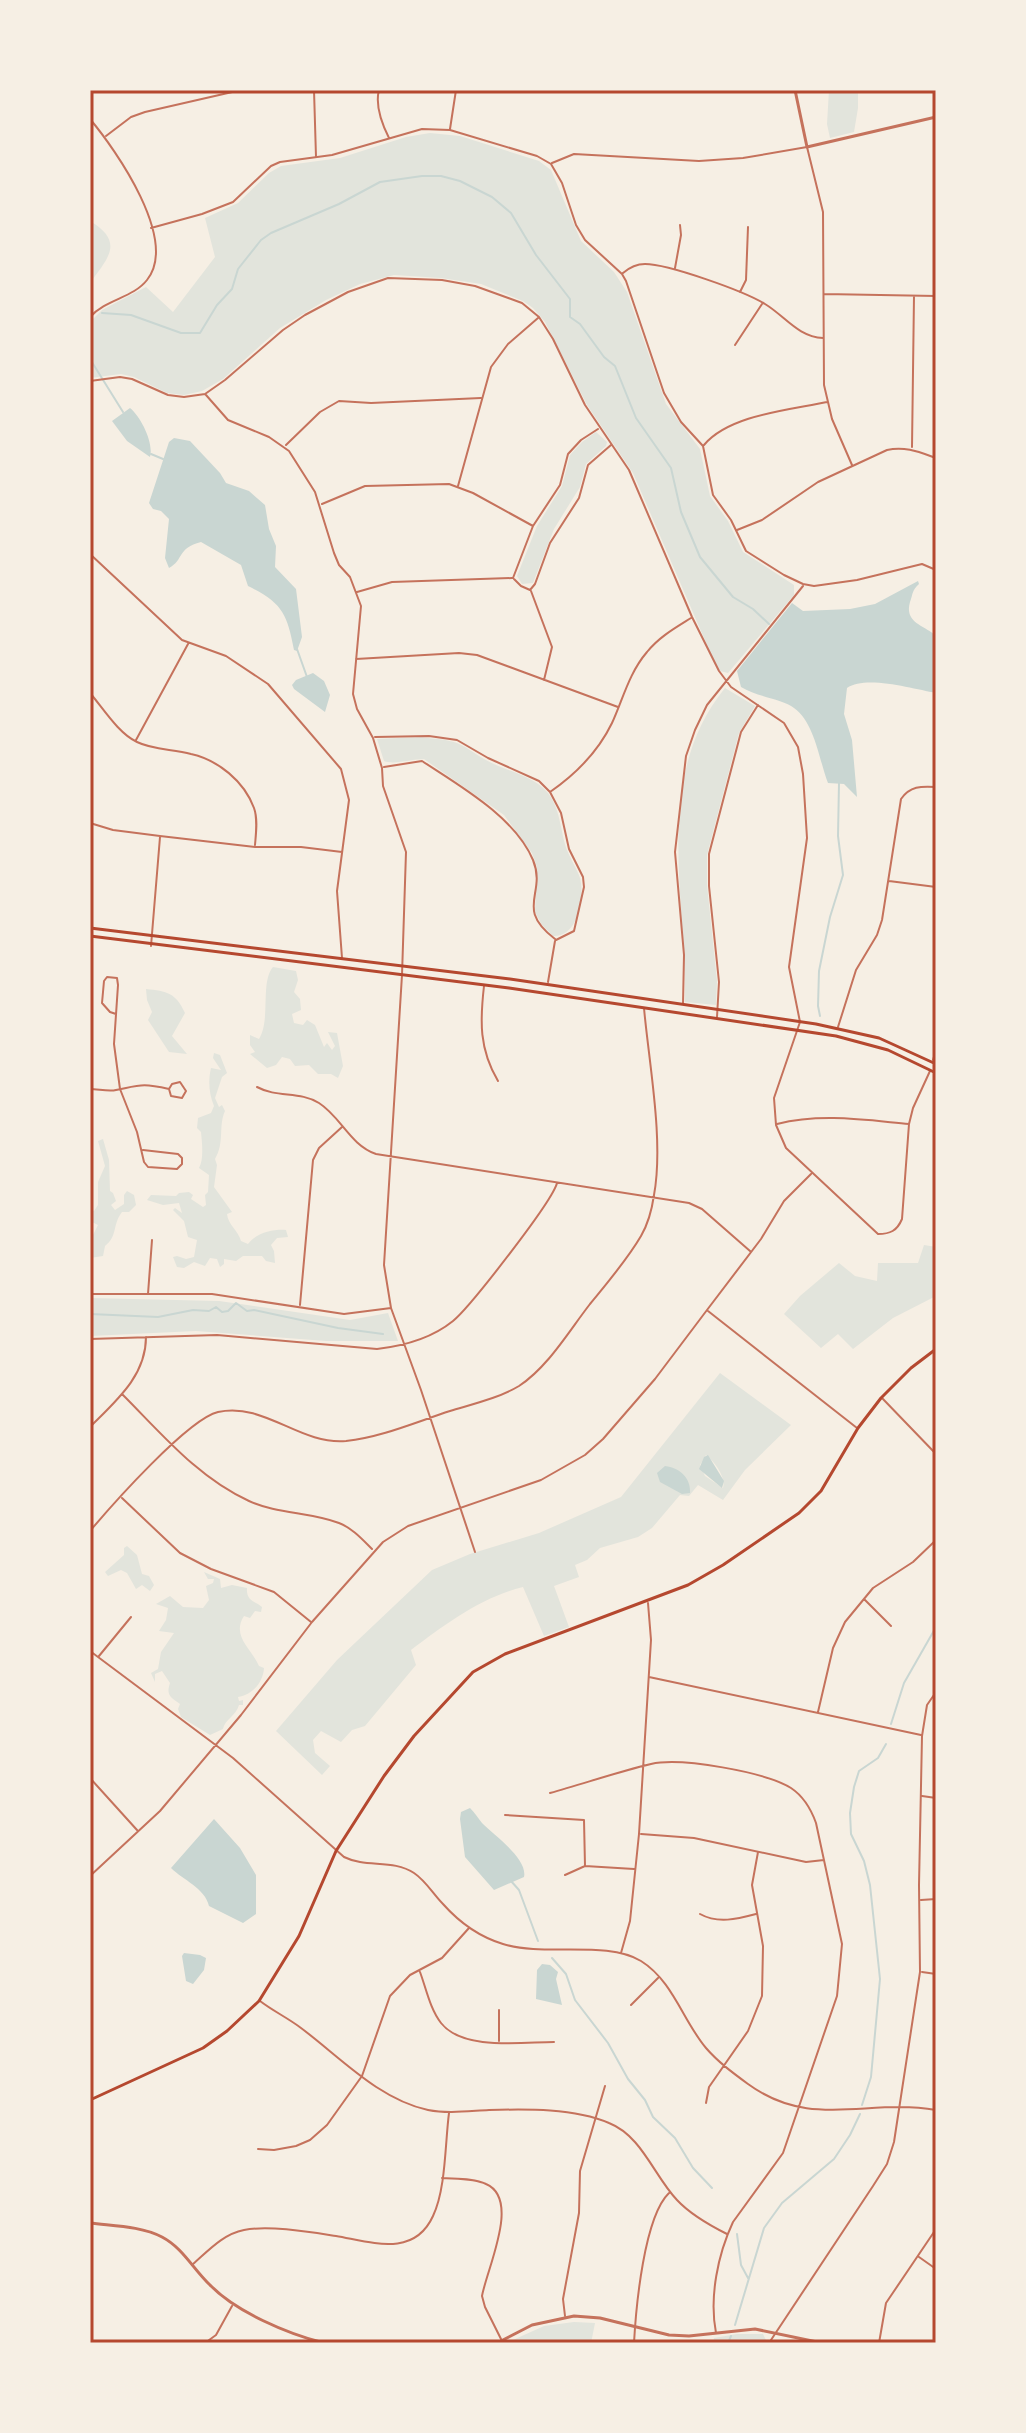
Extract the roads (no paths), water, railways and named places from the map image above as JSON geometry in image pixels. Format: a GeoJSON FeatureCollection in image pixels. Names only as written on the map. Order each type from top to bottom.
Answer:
{"type":"FeatureCollection","features":[{"type":"Feature","properties":{"kind":"main road"},"geometry":{"type":"LineString","coordinates":[[90,928],[547,985],[816,1024],[879,1038],[934,1063]]}},
{"type":"Feature","properties":{"kind":"main road"},"geometry":{"type":"LineString","coordinates":[[90,936],[484,985],[799,1030],[859,1041],[888,1050],[936,1073]]}},
{"type":"Feature","properties":{"kind":"main road"},"geometry":{"type":"LineString","coordinates":[[90,2100],[203,2048],[227,2031],[259,2001],[299,1936],[336,1851],[384,1776],[408,1743],[473,1672],[505,1654],[648,1602],[712,1572],[802,1511],[821,1491],[858,1428],[881,1398],[911,1368],[936,1349]]}},
{"type":"Feature","properties":{"kind":"street"},"geometry":{"type":"LineString","coordinates":[[105,137],[131,117],[145,112],[241,90]]}},
{"type":"Feature","properties":{"kind":"street"},"geometry":{"type":"LineString","coordinates":[[314,90],[316,157]]}},
{"type":"Feature","properties":{"kind":"street"},"geometry":{"type":"LineString","coordinates":[[379,90],[379,107],[389,138]]}},
{"type":"Feature","properties":{"kind":"street"},"geometry":{"type":"LineString","coordinates":[[450,130],[456,90]]}},
{"type":"Feature","properties":{"kind":"street"},"geometry":{"type":"LineString","coordinates":[[795,90],[822,201],[823,338],[827,402],[852,465]]}},
{"type":"Feature","properties":{"kind":"street"},"geometry":{"type":"LineString","coordinates":[[551,164],[574,154],[699,161],[743,158],[807,147],[936,117]]}},
{"type":"Feature","properties":{"kind":"street"},"geometry":{"type":"LineString","coordinates":[[90,119],[131,176],[151,228],[155,263],[148,279],[135,291],[113,300],[90,317]]}},
{"type":"Feature","properties":{"kind":"street"},"geometry":{"type":"LineString","coordinates":[[151,228],[233,202],[271,166],[280,162],[316,157],[422,129],[450,130],[537,156],[551,164],[562,183],[576,225],[585,240],[622,274],[657,376],[671,407],[703,446],[713,495],[746,551],[803,584],[829,585],[922,564],[936,570]]}},
{"type":"Feature","properties":{"kind":"street"},"geometry":{"type":"LineString","coordinates":[[675,270],[680,225]]}},
{"type":"Feature","properties":{"kind":"street"},"geometry":{"type":"LineString","coordinates":[[740,292],[746,280],[748,227]]}},
{"type":"Feature","properties":{"kind":"street"},"geometry":{"type":"LineString","coordinates":[[622,274],[632,266],[643,264],[675,270],[740,292],[763,303],[801,333],[823,338]]}},
{"type":"Feature","properties":{"kind":"street"},"geometry":{"type":"LineString","coordinates":[[90,381],[120,377],[168,395],[184,397],[205,394],[305,315],[348,292],[388,278],[442,280],[483,288],[522,303],[539,317],[599,428],[634,480],[711,657],[726,681],[784,723],[798,747],[807,838],[789,967],[800,1022],[774,1098],[776,1125],[786,1148],[878,1234],[890,1233],[899,1227],[904,1211],[909,1124],[930,1071]]}},
{"type":"Feature","properties":{"kind":"street"},"geometry":{"type":"LineString","coordinates":[[823,294],[936,296]]}},
{"type":"Feature","properties":{"kind":"street"},"geometry":{"type":"LineString","coordinates":[[912,449],[914,296]]}},
{"type":"Feature","properties":{"kind":"street"},"geometry":{"type":"LineString","coordinates":[[735,345],[763,303]]}},
{"type":"Feature","properties":{"kind":"street"},"geometry":{"type":"LineString","coordinates":[[458,486],[486,378],[499,355],[539,317]]}},
{"type":"Feature","properties":{"kind":"street"},"geometry":{"type":"LineString","coordinates":[[205,394],[228,420],[285,445],[303,471],[320,505],[334,553],[357,592],[361,606],[353,694],[357,709],[373,738],[382,768],[383,786],[406,852],[402,975],[383,1249],[391,1308],[475,1552]]}},
{"type":"Feature","properties":{"kind":"street"},"geometry":{"type":"LineString","coordinates":[[285,445],[320,412],[339,401],[371,403],[481,398]]}},
{"type":"Feature","properties":{"kind":"street"},"geometry":{"type":"LineString","coordinates":[[703,446],[721,429],[737,422],[827,402]]}},
{"type":"Feature","properties":{"kind":"street"},"geometry":{"type":"LineString","coordinates":[[513,578],[533,526],[560,485],[568,454],[599,428]]}},
{"type":"Feature","properties":{"kind":"street"},"geometry":{"type":"LineString","coordinates":[[530,590],[557,530],[579,498],[588,465],[611,445]]}},
{"type":"Feature","properties":{"kind":"street"},"geometry":{"type":"LineString","coordinates":[[736,530],[762,520],[818,482],[887,450],[898,447],[912,449],[936,458]]}},
{"type":"Feature","properties":{"kind":"street"},"geometry":{"type":"LineString","coordinates":[[320,505],[365,486],[458,486],[533,526]]}},
{"type":"Feature","properties":{"kind":"street"},"geometry":{"type":"LineString","coordinates":[[90,554],[188,643],[226,656],[260,678],[333,757],[346,780],[349,800],[337,891],[342,960]]}},
{"type":"Feature","properties":{"kind":"street"},"geometry":{"type":"LineString","coordinates":[[357,592],[392,582],[513,578],[530,590],[552,647],[544,680]]}},
{"type":"Feature","properties":{"kind":"street"},"geometry":{"type":"LineString","coordinates":[[683,1005],[685,969],[675,852],[681,788],[695,730],[707,705],[803,584]]}},
{"type":"Feature","properties":{"kind":"street"},"geometry":{"type":"LineString","coordinates":[[550,792],[590,758],[611,725],[627,684],[647,651],[661,637],[692,617]]}},
{"type":"Feature","properties":{"kind":"street"},"geometry":{"type":"LineString","coordinates":[[135,742],[188,643]]}},
{"type":"Feature","properties":{"kind":"street"},"geometry":{"type":"LineString","coordinates":[[355,659],[459,653],[477,655],[618,707]]}},
{"type":"Feature","properties":{"kind":"street"},"geometry":{"type":"LineString","coordinates":[[90,693],[135,742],[192,754],[216,764],[230,775],[242,787],[254,808],[255,847]]}},
{"type":"Feature","properties":{"kind":"street"},"geometry":{"type":"LineString","coordinates":[[717,1018],[719,982],[709,886],[709,854],[741,732],[758,704]]}},
{"type":"Feature","properties":{"kind":"street"},"geometry":{"type":"LineString","coordinates":[[373,738],[429,736],[457,740],[488,758],[532,776],[550,792],[562,817],[569,849],[583,877],[584,887],[574,931],[556,940]]}},
{"type":"Feature","properties":{"kind":"street"},"geometry":{"type":"LineString","coordinates":[[382,768],[422,761],[501,816],[534,864],[533,913],[540,927],[556,940]]}},
{"type":"Feature","properties":{"kind":"street"},"geometry":{"type":"LineString","coordinates":[[838,1028],[856,970],[880,928],[901,799],[906,791],[916,787],[936,787]]}},
{"type":"Feature","properties":{"kind":"street"},"geometry":{"type":"LineString","coordinates":[[90,823],[113,830],[255,847],[301,847],[342,852]]}},
{"type":"Feature","properties":{"kind":"street"},"geometry":{"type":"LineString","coordinates":[[151,946],[160,836]]}},
{"type":"Feature","properties":{"kind":"street"},"geometry":{"type":"LineString","coordinates":[[887,881],[936,887]]}},
{"type":"Feature","properties":{"kind":"street"},"geometry":{"type":"LineString","coordinates":[[547,985],[556,940]]}},
{"type":"Feature","properties":{"kind":"street"},"geometry":{"type":"LineString","coordinates":[[116,1014],[102,1003],[104,981],[113,976],[117,978],[118,985],[114,1044],[120,1089],[143,1150],[144,1162],[148,1167],[177,1169],[182,1164],[178,1154],[143,1150]]}},
{"type":"Feature","properties":{"kind":"street"},"geometry":{"type":"LineString","coordinates":[[484,985],[481,1039],[498,1081]]}},
{"type":"Feature","properties":{"kind":"street"},"geometry":{"type":"LineString","coordinates":[[90,1531],[173,1444],[199,1420],[216,1413],[258,1413],[298,1432],[330,1441],[373,1437],[496,1396],[529,1378],[556,1349],[643,1233],[654,1196],[657,1152],[644,1007]]}},
{"type":"Feature","properties":{"kind":"street"},"geometry":{"type":"LineString","coordinates":[[934,1063],[936,1050]]}},
{"type":"Feature","properties":{"kind":"street"},"geometry":{"type":"LineString","coordinates":[[180,1082],[185,1094],[176,1099],[169,1094],[169,1089],[172,1084],[180,1082]]}},
{"type":"Feature","properties":{"kind":"street"},"geometry":{"type":"LineString","coordinates":[[90,1089],[114,1091],[136,1084],[169,1089]]}},
{"type":"Feature","properties":{"kind":"street"},"geometry":{"type":"LineString","coordinates":[[257,1087],[269,1094],[299,1095],[314,1100],[324,1106],[359,1146],[388,1157],[654,1196],[696,1205],[751,1252]]}},
{"type":"Feature","properties":{"kind":"street"},"geometry":{"type":"LineString","coordinates":[[776,1125],[822,1117],[909,1124]]}},
{"type":"Feature","properties":{"kind":"street"},"geometry":{"type":"LineString","coordinates":[[300,1307],[313,1160],[319,1148],[342,1127]]}},
{"type":"Feature","properties":{"kind":"street"},"geometry":{"type":"LineString","coordinates":[[90,1876],[160,1811],[374,1550],[408,1526],[541,1480],[585,1455],[624,1416],[751,1252],[784,1201],[812,1173]]}},
{"type":"Feature","properties":{"kind":"street"},"geometry":{"type":"LineString","coordinates":[[90,1339],[217,1335],[377,1349],[404,1345],[453,1321],[540,1213],[557,1183]]}},
{"type":"Feature","properties":{"kind":"street"},"geometry":{"type":"LineString","coordinates":[[148,1294],[152,1240]]}},
{"type":"Feature","properties":{"kind":"street"},"geometry":{"type":"LineString","coordinates":[[90,1294],[212,1294],[355,1314],[391,1308]]}},
{"type":"Feature","properties":{"kind":"street"},"geometry":{"type":"LineString","coordinates":[[707,1310],[858,1428]]}},
{"type":"Feature","properties":{"kind":"street"},"geometry":{"type":"LineString","coordinates":[[90,1427],[139,1371],[146,1336]]}},
{"type":"Feature","properties":{"kind":"street"},"geometry":{"type":"LineString","coordinates":[[122,1394],[214,1482],[268,1508],[341,1524],[354,1531],[374,1550]]}},
{"type":"Feature","properties":{"kind":"street"},"geometry":{"type":"LineString","coordinates":[[881,1398],[936,1454]]}},
{"type":"Feature","properties":{"kind":"street"},"geometry":{"type":"LineString","coordinates":[[121,1498],[180,1553],[211,1569],[274,1592],[312,1622]]}},
{"type":"Feature","properties":{"kind":"street"},"geometry":{"type":"LineString","coordinates":[[818,1713],[833,1648],[845,1622],[873,1588],[913,1562],[936,1540]]}},
{"type":"Feature","properties":{"kind":"street"},"geometry":{"type":"LineString","coordinates":[[864,1598],[891,1626]]}},
{"type":"Feature","properties":{"kind":"street"},"geometry":{"type":"LineString","coordinates":[[621,1953],[630,1921],[639,1834],[651,1634],[648,1602]]}},
{"type":"Feature","properties":{"kind":"street"},"geometry":{"type":"LineString","coordinates":[[98,1657],[131,1617]]}},
{"type":"Feature","properties":{"kind":"street"},"geometry":{"type":"LineString","coordinates":[[90,1651],[216,1745],[344,1857],[362,1864],[397,1866],[412,1872],[469,1928],[492,1940],[522,1949],[621,1953],[640,1960],[658,1977],[704,2045],[763,2095],[799,2109],[899,2107],[936,2110]]}},
{"type":"Feature","properties":{"kind":"street"},"geometry":{"type":"LineString","coordinates":[[648,1676],[922,1736]]}},
{"type":"Feature","properties":{"kind":"street"},"geometry":{"type":"LineString","coordinates":[[769,2343],[887,2164],[894,2142],[920,1972],[922,1736],[927,1705],[936,1692]]}},
{"type":"Feature","properties":{"kind":"street"},"geometry":{"type":"LineString","coordinates":[[550,1793],[644,1766],[673,1761],[764,1778],[784,1785],[798,1794],[813,1812],[842,1944],[839,1984],[833,2012],[783,2153],[727,2234],[713,2305],[716,2333]]}},
{"type":"Feature","properties":{"kind":"street"},"geometry":{"type":"LineString","coordinates":[[90,1778],[139,1832]]}},
{"type":"Feature","properties":{"kind":"street"},"geometry":{"type":"LineString","coordinates":[[921,1796],[936,1798]]}},
{"type":"Feature","properties":{"kind":"street"},"geometry":{"type":"LineString","coordinates":[[505,1815],[584,1820],[585,1866]]}},
{"type":"Feature","properties":{"kind":"street"},"geometry":{"type":"LineString","coordinates":[[639,1834],[694,1838],[806,1862],[825,1860]]}},
{"type":"Feature","properties":{"kind":"street"},"geometry":{"type":"LineString","coordinates":[[706,2103],[709,2087],[748,2031],[762,1996],[763,1946],[752,1885],[758,1852]]}},
{"type":"Feature","properties":{"kind":"street"},"geometry":{"type":"LineString","coordinates":[[565,1875],[585,1866],[635,1869]]}},
{"type":"Feature","properties":{"kind":"street"},"geometry":{"type":"LineString","coordinates":[[920,1901],[936,1899]]}},
{"type":"Feature","properties":{"kind":"street"},"geometry":{"type":"LineString","coordinates":[[700,1914],[711,1920],[719,1920],[757,1914]]}},
{"type":"Feature","properties":{"kind":"street"},"geometry":{"type":"LineString","coordinates":[[258,2149],[286,2149],[310,2140],[327,2125],[362,2076],[390,1996],[410,1975],[442,1958],[469,1928]]}},
{"type":"Feature","properties":{"kind":"street"},"geometry":{"type":"LineString","coordinates":[[419,1971],[435,2013],[448,2030],[467,2040],[554,2042]]}},
{"type":"Feature","properties":{"kind":"street"},"geometry":{"type":"LineString","coordinates":[[920,1972],[936,1974]]}},
{"type":"Feature","properties":{"kind":"street"},"geometry":{"type":"LineString","coordinates":[[631,2005],[658,1977]]}},
{"type":"Feature","properties":{"kind":"street"},"geometry":{"type":"LineString","coordinates":[[259,2001],[302,2028],[362,2076],[402,2101],[428,2110],[519,2109],[596,2118],[612,2124],[632,2139],[670,2192],[699,2219],[727,2234]]}},
{"type":"Feature","properties":{"kind":"street"},"geometry":{"type":"LineString","coordinates":[[499,2010],[499,2042]]}},
{"type":"Feature","properties":{"kind":"street"},"geometry":{"type":"LineString","coordinates":[[565,2317],[563,2299],[579,2213],[580,2171],[605,2086]]}},
{"type":"Feature","properties":{"kind":"street"},"geometry":{"type":"LineString","coordinates":[[193,2264],[223,2238],[250,2229],[334,2236],[382,2245],[408,2242],[426,2229],[437,2206],[449,2112]]}},
{"type":"Feature","properties":{"kind":"street"},"geometry":{"type":"LineString","coordinates":[[442,2178],[483,2182],[493,2188],[500,2198],[502,2217],[482,2296],[500,2342],[532,2325],[565,2317],[593,2317],[681,2336],[748,2328],[822,2343]]}},
{"type":"Feature","properties":{"kind":"street"},"geometry":{"type":"LineString","coordinates":[[634,2343],[649,2230],[661,2200],[670,2192]]}},
{"type":"Feature","properties":{"kind":"street"},"geometry":{"type":"LineString","coordinates":[[90,2223],[153,2233],[168,2241],[210,2285],[234,2303],[287,2330],[324,2343]]}},
{"type":"Feature","properties":{"kind":"street"},"geometry":{"type":"LineString","coordinates":[[879,2343],[886,2303],[936,2229]]}},
{"type":"Feature","properties":{"kind":"street"},"geometry":{"type":"LineString","coordinates":[[918,2256],[936,2269]]}},
{"type":"Feature","properties":{"kind":"street"},"geometry":{"type":"LineString","coordinates":[[205,2343],[216,2335],[234,2303]]}},
{"type":"Feature","properties":{"kind":"street"},"geometry":{"type":"LineString","coordinates":[[90,2342],[98,2343]]}},
{"type":"Feature","properties":{"kind":"waterway"},"geometry":{"type":"LineString","coordinates":[[102,313],[131,315],[181,333],[200,333],[217,305],[232,289],[238,269],[261,240],[271,233],[339,204],[380,182],[422,176],[441,176],[460,181],[492,197],[511,213],[536,255],[570,299],[570,317],[580,324],[604,357],[615,366],[636,418],[671,468],[681,512],[700,557],[733,597],[753,609],[769,624]]}},
{"type":"Feature","properties":{"kind":"waterway"},"geometry":{"type":"LineString","coordinates":[[90,359],[123,412]]}},
{"type":"Feature","properties":{"kind":"waterway"},"geometry":{"type":"LineString","coordinates":[[151,454],[163,459]]}},
{"type":"Feature","properties":{"kind":"waterway"},"geometry":{"type":"LineString","coordinates":[[297,649],[307,677]]}},
{"type":"Feature","properties":{"kind":"waterway"},"geometry":{"type":"LineString","coordinates":[[820,1016],[819,971],[830,917],[843,875],[838,836],[839,783]]}},
{"type":"Feature","properties":{"kind":"waterway"},"geometry":{"type":"LineString","coordinates":[[90,1314],[158,1317],[193,1310],[209,1311],[216,1307],[222,1312],[228,1311],[236,1303],[247,1311],[383,1334]]}},
{"type":"Feature","properties":{"kind":"waterway"},"geometry":{"type":"LineString","coordinates":[[891,1724],[904,1683],[936,1627]]}},
{"type":"Feature","properties":{"kind":"waterway"},"geometry":{"type":"LineString","coordinates":[[862,2105],[871,2077],[880,1979],[870,1885],[864,1861],[851,1834],[850,1813],[859,1771],[878,1758],[886,1744]]}},
{"type":"Feature","properties":{"kind":"waterway"},"geometry":{"type":"LineString","coordinates":[[511,1881],[519,1890],[538,1941]]}},
{"type":"Feature","properties":{"kind":"waterway"},"geometry":{"type":"LineString","coordinates":[[552,1958],[566,1974],[575,2000],[608,2043],[653,2117],[675,2138],[693,2168],[712,2188]]}},
{"type":"Feature","properties":{"kind":"waterway"},"geometry":{"type":"LineString","coordinates":[[735,2325],[764,2228],[782,2203],[834,2159],[860,2114]]}},
{"type":"Feature","properties":{"kind":"waterway"},"geometry":{"type":"LineString","coordinates":[[737,2234],[741,2265],[748,2278]]}},
{"type":"Feature","properties":{"kind":"waterway"},"geometry":{"type":"LineString","coordinates":[[728,2343],[731,2336]]}}]}
